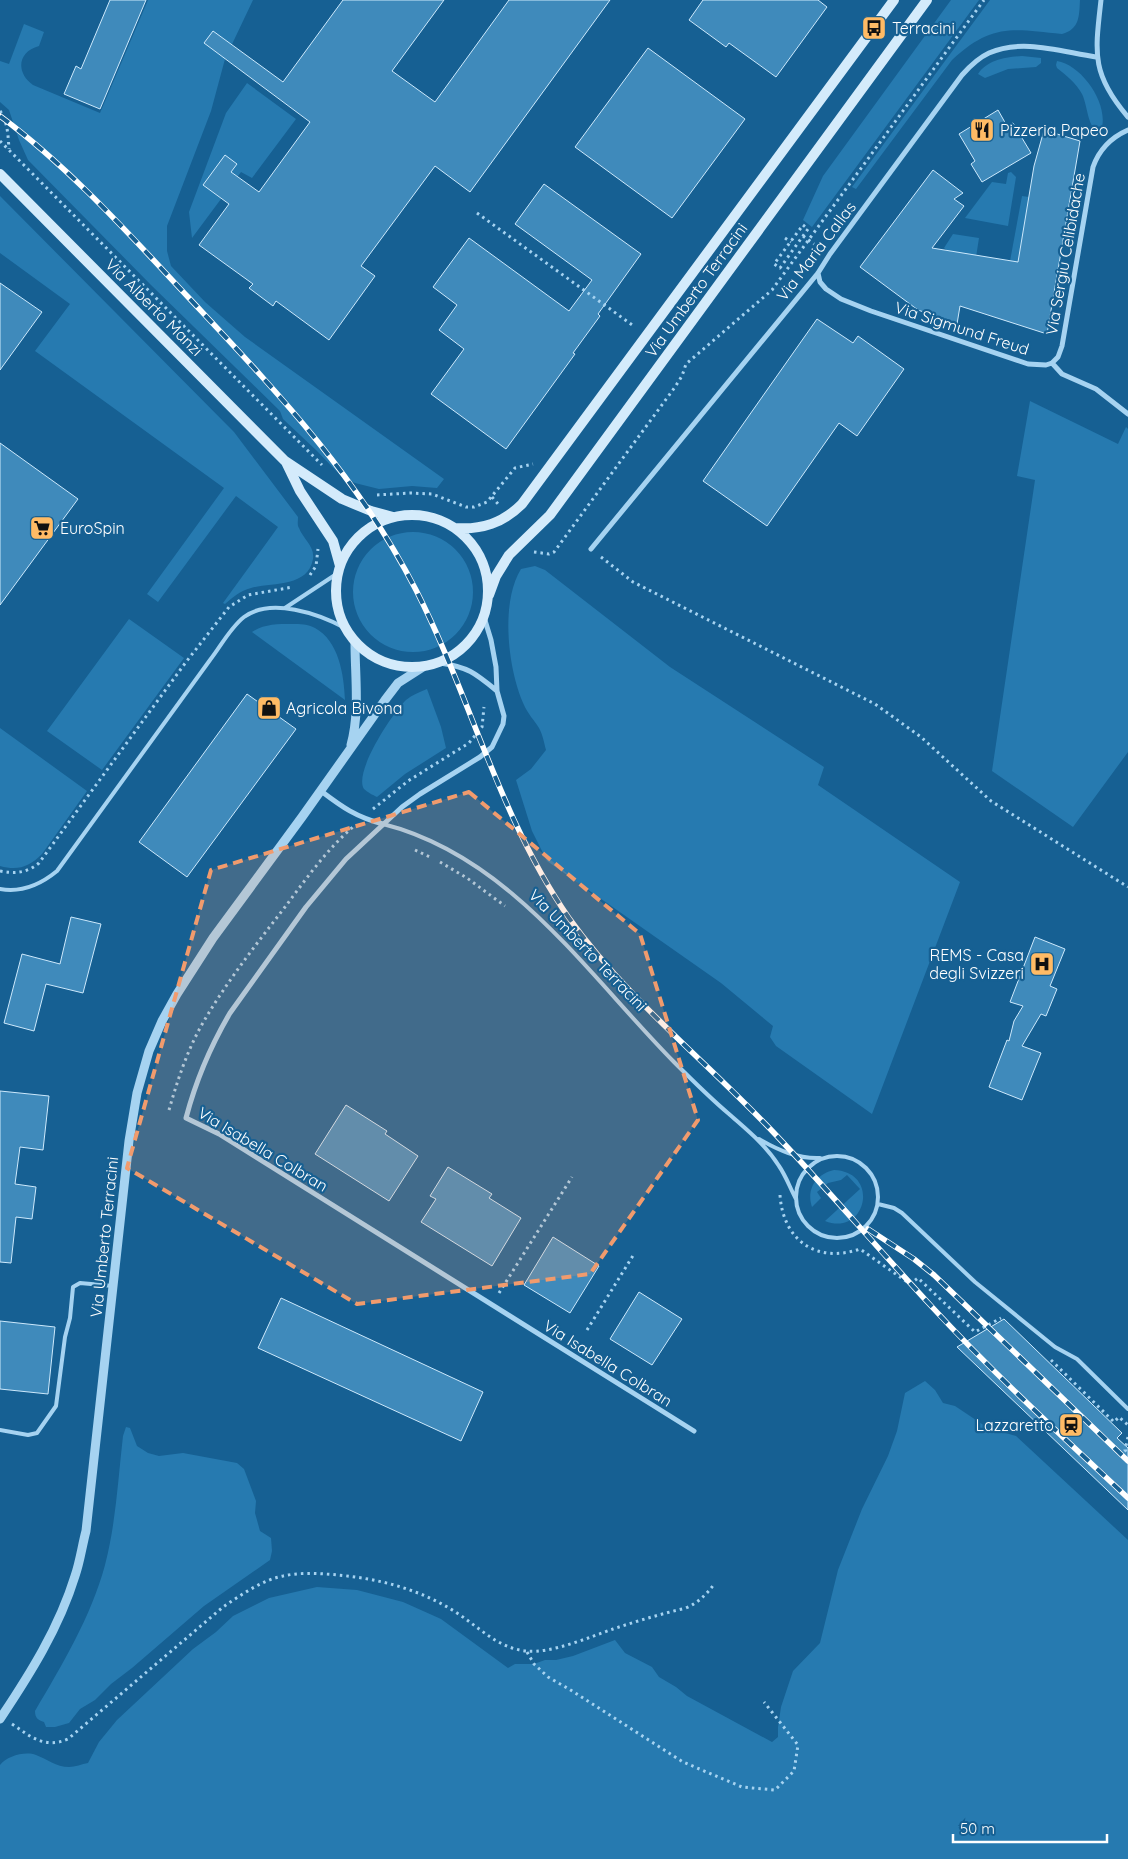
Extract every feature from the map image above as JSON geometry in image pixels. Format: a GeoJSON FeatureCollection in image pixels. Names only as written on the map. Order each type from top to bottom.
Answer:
{"type":"FeatureCollection","features":[{"type":"Feature","properties":{"kind":"main road","name":"Via Umberto Terracini"},"geometry":{"type":"LineString","coordinates":[[456,528],[473,529],[499,522],[527,499],[894,0]]}},
{"type":"Feature","properties":{"kind":"main road","name":"Via Umberto Terracini"},"geometry":{"type":"LineString","coordinates":[[488,595],[496,576],[509,555],[550,515],[927,0]]}},
{"type":"Feature","properties":{"kind":"main road","name":"Via Alberto Manzi"},"geometry":{"type":"LineString","coordinates":[[0,174],[285,461],[342,499],[393,518]]}},
{"type":"Feature","properties":{"kind":"main road","name":"Via Alberto Manzi"},"geometry":{"type":"LineString","coordinates":[[285,461],[300,491],[333,542],[339,570]]}},
{"type":"Feature","properties":{"kind":"main road"},"geometry":{"type":"LineString","coordinates":[[411,515],[429,517],[456,528],[471,544],[482,562],[488,582],[484,617],[478,630],[455,655],[440,663],[423,667],[404,668],[386,663],[370,655],[355,643],[345,628],[336,601],[339,570],[350,547],[364,532],[393,518],[411,515]]}},
{"type":"Feature","properties":{"kind":"street"},"geometry":{"type":"LineString","coordinates":[[1101,0],[1096,57],[1107,88],[1128,117]]}},
{"type":"Feature","properties":{"kind":"street","name":"Via Maria Callas"},"geometry":{"type":"LineString","coordinates":[[590,549],[818,273],[956,82],[973,62],[988,53],[1016,46],[1029,46],[1096,57]]}},
{"type":"Feature","properties":{"kind":"street","name":"Via Sergiu Celibidache"},"geometry":{"type":"LineString","coordinates":[[1052,363],[1058,357],[1062,346],[1093,167],[1102,150],[1111,140],[1128,130]]}},
{"type":"Feature","properties":{"kind":"street","name":"Via Sigmund Freud"},"geometry":{"type":"LineString","coordinates":[[818,273],[820,282],[826,289],[841,299],[871,311],[1028,364],[1046,366],[1052,363]]}},
{"type":"Feature","properties":{"kind":"street"},"geometry":{"type":"LineString","coordinates":[[1052,363],[1062,374],[1096,389],[1128,414]]}},
{"type":"Feature","properties":{"kind":"street","name":"Via Isabella Colbran"},"geometry":{"type":"LineString","coordinates":[[484,617],[491,640],[496,667],[497,690],[504,716],[503,724],[492,747],[480,757],[420,794],[383,824],[346,859],[306,907],[230,1014],[212,1044],[200,1071],[186,1118],[219,1134],[694,1431]]}},
{"type":"Feature","properties":{"kind":"street","name":"Via Umberto Terracini"},"geometry":{"type":"LineString","coordinates":[[349,750],[356,724],[355,643]]}},
{"type":"Feature","properties":{"kind":"street"},"geometry":{"type":"LineString","coordinates":[[440,663],[460,666],[476,673],[497,690]]}},
{"type":"Feature","properties":{"kind":"street","name":"Via Umberto Terracini"},"geometry":{"type":"LineString","coordinates":[[1,1718],[59,1619],[76,1576],[86,1531],[129,1141],[137,1093],[149,1051],[176,994],[213,938],[398,683],[423,667]]}},
{"type":"Feature","properties":{"kind":"street","name":"Via Umberto Terracini"},"geometry":{"type":"LineString","coordinates":[[321,791],[342,807],[362,818],[383,824]]}},
{"type":"Feature","properties":{"kind":"lane"},"geometry":{"type":"LineString","coordinates":[[285,608],[339,570]]}},
{"type":"Feature","properties":{"kind":"lane"},"geometry":{"type":"LineString","coordinates":[[0,889],[17,890],[34,886],[57,871],[236,625],[246,616],[255,612],[285,608],[325,617],[345,628]]}},
{"type":"Feature","properties":{"kind":"lane","name":"Via Umberto Terracini"},"geometry":{"type":"LineString","coordinates":[[383,824],[421,837],[459,857],[496,881],[521,901],[562,941],[688,1077],[757,1138],[779,1165],[796,1199],[798,1209],[807,1224],[821,1235],[839,1238],[857,1233],[871,1221],[878,1204],[876,1183],[874,1177],[864,1166],[844,1156],[823,1158],[800,1156],[776,1148],[757,1138]]}},
{"type":"Feature","properties":{"kind":"lane"},"geometry":{"type":"LineString","coordinates":[[796,1199],[798,1185],[805,1171],[823,1158]]}},
{"type":"Feature","properties":{"kind":"lane"},"geometry":{"type":"LineString","coordinates":[[878,1204],[894,1208],[902,1213],[975,1282],[1055,1348],[1077,1359],[1128,1409]]}},
{"type":"Feature","properties":{"kind":"lane"},"geometry":{"type":"LineString","coordinates":[[0,1430],[28,1435],[37,1434],[43,1427],[56,1406],[73,1287],[80,1283],[113,1286]]}},
{"type":"Feature","properties":{"kind":"path"},"geometry":{"type":"LineString","coordinates":[[532,552],[549,554],[554,552],[675,387],[682,376],[686,364],[772,290],[984,0]]}},
{"type":"Feature","properties":{"kind":"path"},"geometry":{"type":"LineString","coordinates":[[0,111],[4,116],[7,129],[9,150]]}},
{"type":"Feature","properties":{"kind":"path"},"geometry":{"type":"LineString","coordinates":[[0,142],[324,467]]}},
{"type":"Feature","properties":{"kind":"path"},"geometry":{"type":"LineString","coordinates":[[477,213],[636,328]]}},
{"type":"Feature","properties":{"kind":"path"},"geometry":{"type":"LineString","coordinates":[[803,225],[808,229],[780,268],[774,264],[790,242],[803,225]]}},
{"type":"Feature","properties":{"kind":"path"},"geometry":{"type":"LineString","coordinates":[[803,236],[814,244]]}},
{"type":"Feature","properties":{"kind":"path"},"geometry":{"type":"LineString","coordinates":[[785,238],[790,242]]}},
{"type":"Feature","properties":{"kind":"path"},"geometry":{"type":"LineString","coordinates":[[374,495],[432,494],[466,507],[474,507],[487,502],[516,468]]}},
{"type":"Feature","properties":{"kind":"path"},"geometry":{"type":"LineString","coordinates":[[307,579],[312,574],[318,561],[316,543]]}},
{"type":"Feature","properties":{"kind":"path"},"geometry":{"type":"LineString","coordinates":[[590,549],[633,582],[875,704],[921,737],[991,800],[1128,887]]}},
{"type":"Feature","properties":{"kind":"path"},"geometry":{"type":"LineString","coordinates":[[0,871],[19,873],[39,864],[186,662],[229,607],[248,595],[285,589],[299,584]]}},
{"type":"Feature","properties":{"kind":"path"},"geometry":{"type":"LineString","coordinates":[[375,807],[408,781],[469,743],[482,728],[484,707]]}},
{"type":"Feature","properties":{"kind":"path"},"geometry":{"type":"LineString","coordinates":[[414,850],[459,873],[510,911]]}},
{"type":"Feature","properties":{"kind":"path"},"geometry":{"type":"LineString","coordinates":[[500,1293],[572,1177]]}},
{"type":"Feature","properties":{"kind":"path"},"geometry":{"type":"LineString","coordinates":[[779,1189],[781,1207],[786,1224],[797,1239],[811,1248],[838,1254],[860,1249],[910,1284],[918,1278],[975,1332],[1005,1315]]}},
{"type":"Feature","properties":{"kind":"path"},"geometry":{"type":"LineString","coordinates":[[587,1330],[634,1254]]}},
{"type":"Feature","properties":{"kind":"path"},"geometry":{"type":"LineString","coordinates":[[1046,1355],[1114,1422],[1119,1417],[1128,1425]]}},
{"type":"Feature","properties":{"kind":"path"},"geometry":{"type":"LineString","coordinates":[[1128,1437],[1125,1450],[1128,1453]]}},
{"type":"Feature","properties":{"kind":"path"},"geometry":{"type":"LineString","coordinates":[[1,1718],[42,1742],[59,1743],[68,1739],[223,1607],[237,1597],[284,1575],[343,1575],[397,1585],[415,1591],[457,1613],[505,1646],[527,1652],[577,1642],[686,1608],[706,1596],[714,1583]]}},
{"type":"Feature","properties":{"kind":"path"},"geometry":{"type":"LineString","coordinates":[[527,1652],[534,1664],[548,1677],[683,1762],[742,1787],[775,1790],[794,1771],[798,1745],[764,1702]]}},
{"type":"Feature","properties":{"kind":"highlighted area"},"geometry":{"type":"Polygon","coordinates":[[[469,792],[640,934],[698,1120],[590,1274],[357,1304],[127,1168],[211,870],[469,792]]]}},
{"type":"Feature","properties":{"kind":"shaded area"},"geometry":{"type":"Polygon","coordinates":[[[148,0],[253,0],[225,59],[211,111],[167,226],[167,251],[171,266],[205,302],[245,337],[444,479],[437,488],[412,486],[379,489],[355,483],[342,477],[283,419],[280,411],[151,285],[28,160],[9,110],[0,102],[0,61],[9,64],[24,24],[44,32],[39,46],[26,53],[21,63],[27,80],[33,85],[100,113],[148,0]]]}},
{"type":"Feature","properties":{"kind":"shaded area"},"geometry":{"type":"Polygon","coordinates":[[[951,0],[979,0],[812,227],[803,220],[823,176],[951,0]]]}},
{"type":"Feature","properties":{"kind":"shaded area"},"geometry":{"type":"Polygon","coordinates":[[[990,0],[1080,0],[1079,16],[1072,29],[1062,34],[1016,30],[1003,31],[991,34],[966,48],[952,60],[856,189],[852,187],[990,0]]]}},
{"type":"Feature","properties":{"kind":"shaded area"},"geometry":{"type":"Polygon","coordinates":[[[1022,56],[1041,58],[1041,63],[1036,67],[1008,69],[985,78],[978,74],[986,65],[992,62],[1003,58],[1022,56]]]}},
{"type":"Feature","properties":{"kind":"shaded area"},"geometry":{"type":"Polygon","coordinates":[[[1057,61],[1067,64],[1076,70],[1093,89],[1099,100],[1102,112],[1103,123],[1100,133],[1090,122],[1080,90],[1057,68],[1057,61]]]}},
{"type":"Feature","properties":{"kind":"shaded area"},"geometry":{"type":"Polygon","coordinates":[[[247,83],[296,119],[252,178],[241,172],[192,238],[189,212],[226,113],[247,83]]]}},
{"type":"Feature","properties":{"kind":"shaded area"},"geometry":{"type":"Polygon","coordinates":[[[1011,172],[1016,177],[1008,226],[965,218],[992,182],[1006,184],[1008,173],[1011,172]]]}},
{"type":"Feature","properties":{"kind":"shaded area"},"geometry":{"type":"Polygon","coordinates":[[[0,196],[234,432],[298,517],[298,527],[311,546],[313,554],[310,568],[304,575],[288,582],[247,589],[237,594],[225,604],[223,603],[278,527],[236,496],[158,602],[147,594],[224,488],[35,351],[70,304],[0,253],[0,196]]]}},
{"type":"Feature","properties":{"kind":"shaded area"},"geometry":{"type":"Polygon","coordinates":[[[1022,196],[1029,197],[1018,261],[1025,262],[1008,272],[1022,196]]]}},
{"type":"Feature","properties":{"kind":"shaded area"},"geometry":{"type":"Polygon","coordinates":[[[953,234],[979,238],[974,270],[944,248],[953,234]]]}},
{"type":"Feature","properties":{"kind":"shaded area"},"geometry":{"type":"Polygon","coordinates":[[[1030,401],[1118,444],[1126,427],[1128,429],[1128,752],[1073,827],[992,771],[1035,480],[1017,476],[1030,401]]]}},
{"type":"Feature","properties":{"kind":"shaded area"},"geometry":{"type":"Polygon","coordinates":[[[413,532],[436,536],[456,549],[469,569],[473,592],[469,615],[456,635],[436,648],[413,652],[390,648],[370,635],[357,615],[353,592],[357,569],[370,549],[390,536],[413,532]]]}},
{"type":"Feature","properties":{"kind":"shaded area"},"geometry":{"type":"Polygon","coordinates":[[[535,566],[545,570],[670,667],[824,767],[818,785],[960,882],[872,1114],[776,1046],[770,1037],[773,1026],[721,983],[547,861],[532,831],[516,780],[531,769],[546,750],[540,731],[518,691],[510,656],[509,637],[510,600],[514,583],[521,569],[535,566]]]}},
{"type":"Feature","properties":{"kind":"shaded area"},"geometry":{"type":"Polygon","coordinates":[[[129,619],[184,658],[102,770],[47,731],[129,619]]]}},
{"type":"Feature","properties":{"kind":"shaded area"},"geometry":{"type":"Polygon","coordinates":[[[276,624],[304,624],[312,627],[330,641],[339,659],[345,700],[252,632],[276,624]]]}},
{"type":"Feature","properties":{"kind":"shaded area"},"geometry":{"type":"Polygon","coordinates":[[[427,689],[441,727],[446,748],[405,774],[377,797],[364,789],[362,781],[369,756],[400,706],[406,700],[427,689]]]}},
{"type":"Feature","properties":{"kind":"shaded area"},"geometry":{"type":"Polygon","coordinates":[[[0,728],[87,791],[42,854],[28,865],[18,868],[0,866],[0,728]]]}},
{"type":"Feature","properties":{"kind":"shaded area"},"geometry":{"type":"Polygon","coordinates":[[[834,1170],[849,1173],[858,1181],[863,1191],[862,1202],[858,1212],[850,1220],[839,1223],[825,1221],[860,1189],[847,1175],[841,1180],[828,1183],[817,1192],[821,1198],[812,1207],[810,1200],[814,1183],[822,1175],[834,1170]]]}},
{"type":"Feature","properties":{"kind":"shaded area"},"geometry":{"type":"Polygon","coordinates":[[[925,1381],[935,1390],[943,1403],[955,1406],[988,1428],[1016,1436],[1128,1540],[1128,1859],[0,1859],[0,1765],[3,1762],[22,1754],[32,1754],[64,1767],[74,1767],[88,1763],[99,1742],[117,1720],[193,1649],[216,1632],[233,1616],[269,1598],[317,1587],[357,1590],[403,1602],[441,1619],[508,1668],[515,1664],[534,1664],[545,1660],[556,1660],[573,1656],[615,1640],[625,1653],[652,1667],[659,1677],[687,1696],[772,1742],[778,1737],[781,1707],[793,1671],[820,1643],[838,1570],[862,1509],[888,1456],[897,1431],[905,1393],[925,1381]]]}},
{"type":"Feature","properties":{"kind":"shaded area"},"geometry":{"type":"Polygon","coordinates":[[[126,1427],[130,1428],[137,1446],[148,1453],[159,1456],[183,1453],[237,1463],[244,1469],[256,1501],[255,1513],[260,1531],[271,1538],[272,1551],[270,1560],[204,1606],[111,1684],[95,1700],[80,1709],[69,1723],[55,1727],[46,1727],[44,1722],[36,1717],[35,1711],[84,1622],[105,1565],[114,1517],[123,1436],[126,1427]]]}},
{"type":"Feature","properties":{"kind":"building"},"geometry":{"type":"Polygon","coordinates":[[[110,0],[146,0],[100,109],[64,94],[76,66],[81,69],[110,0]]]}},
{"type":"Feature","properties":{"kind":"building"},"geometry":{"type":"Polygon","coordinates":[[[343,0],[444,0],[392,71],[435,102],[509,0],[610,0],[470,192],[435,166],[361,266],[375,276],[329,340],[276,301],[273,306],[249,288],[253,284],[199,245],[229,204],[203,185],[225,155],[237,164],[231,172],[259,192],[310,122],[204,43],[213,31],[283,82],[343,0]]]}},
{"type":"Feature","properties":{"kind":"building"},"geometry":{"type":"Polygon","coordinates":[[[703,0],[818,0],[827,7],[776,77],[729,43],[726,47],[689,20],[703,0]]]}},
{"type":"Feature","properties":{"kind":"building"},"geometry":{"type":"Polygon","coordinates":[[[648,48],[745,119],[672,218],[575,147],[648,48]]]}},
{"type":"Feature","properties":{"kind":"building"},"geometry":{"type":"Polygon","coordinates":[[[998,110],[1007,126],[1013,123],[1031,153],[982,182],[971,164],[975,161],[959,134],[998,110]]]}},
{"type":"Feature","properties":{"kind":"building"},"geometry":{"type":"Polygon","coordinates":[[[1044,130],[1080,141],[1047,334],[960,306],[957,324],[918,310],[860,267],[933,170],[963,193],[954,199],[964,206],[932,248],[1018,262],[1034,166],[1044,130]]]}},
{"type":"Feature","properties":{"kind":"building"},"geometry":{"type":"Polygon","coordinates":[[[544,184],[641,254],[598,314],[600,316],[573,353],[575,354],[506,449],[431,394],[464,349],[439,330],[457,305],[433,287],[469,238],[569,311],[592,280],[515,224],[544,184]]]}},
{"type":"Feature","properties":{"kind":"building"},"geometry":{"type":"Polygon","coordinates":[[[0,283],[42,312],[0,370],[0,283]]]}},
{"type":"Feature","properties":{"kind":"building"},"geometry":{"type":"Polygon","coordinates":[[[817,319],[853,343],[858,336],[904,369],[857,436],[839,423],[767,526],[703,481],[817,319]]]}},
{"type":"Feature","properties":{"kind":"building"},"geometry":{"type":"Polygon","coordinates":[[[0,443],[78,499],[0,605],[0,443]]]}},
{"type":"Feature","properties":{"kind":"building"},"geometry":{"type":"Polygon","coordinates":[[[247,694],[296,729],[187,877],[139,842],[247,694]]]}},
{"type":"Feature","properties":{"kind":"building"},"geometry":{"type":"Polygon","coordinates":[[[71,917],[101,924],[83,993],[46,984],[34,1031],[4,1023],[22,954],[60,964],[71,917]]]}},
{"type":"Feature","properties":{"kind":"building"},"geometry":{"type":"Polygon","coordinates":[[[1035,937],[1065,949],[1050,986],[1057,989],[1046,1016],[1041,1014],[1022,1046],[1041,1053],[1022,1100],[989,1087],[1007,1040],[1009,1041],[1014,1021],[1023,1006],[1010,1002],[1035,937]]]}},
{"type":"Feature","properties":{"kind":"building"},"geometry":{"type":"Polygon","coordinates":[[[0,1091],[49,1096],[43,1150],[20,1147],[15,1184],[36,1187],[32,1219],[16,1217],[11,1263],[0,1262],[0,1091]]]}},
{"type":"Feature","properties":{"kind":"building"},"geometry":{"type":"Polygon","coordinates":[[[346,1105],[387,1131],[385,1134],[418,1156],[389,1201],[315,1154],[346,1105]]]}},
{"type":"Feature","properties":{"kind":"building"},"geometry":{"type":"Polygon","coordinates":[[[448,1167],[492,1194],[489,1198],[521,1218],[492,1266],[421,1222],[436,1199],[430,1196],[448,1167]]]}},
{"type":"Feature","properties":{"kind":"building"},"geometry":{"type":"Polygon","coordinates":[[[553,1237],[599,1266],[570,1313],[524,1285],[553,1237]]]}},
{"type":"Feature","properties":{"kind":"building"},"geometry":{"type":"Polygon","coordinates":[[[639,1292],[682,1319],[652,1365],[610,1339],[639,1292]]]}},
{"type":"Feature","properties":{"kind":"building"},"geometry":{"type":"Polygon","coordinates":[[[281,1298],[483,1392],[461,1441],[258,1348],[281,1298]]]}},
{"type":"Feature","properties":{"kind":"building"},"geometry":{"type":"Polygon","coordinates":[[[1004,1319],[1122,1433],[1117,1438],[1128,1448],[1128,1510],[957,1347],[1004,1319]]]}},
{"type":"Feature","properties":{"kind":"building"},"geometry":{"type":"Polygon","coordinates":[[[0,1321],[55,1327],[48,1394],[0,1389],[0,1321]]]}},
{"type":"Feature","properties":{"kind":"railway"},"geometry":{"type":"LineString","coordinates":[[0,116],[51,157],[144,250],[284,401],[368,509],[393,548],[416,590],[523,839],[569,918],[592,948],[642,1003],[775,1134],[956,1333],[1128,1498]]}},
{"type":"Feature","properties":{"kind":"railway"},"geometry":{"type":"LineString","coordinates":[[868,1229],[914,1259],[934,1275],[1128,1461]]}},
{"type":"Feature","properties":{"kind":"place","name":"Terracini"},"geometry":{"type":"Point","coordinates":[874,28]}},
{"type":"Feature","properties":{"kind":"place","name":"Pizzeria Papeo"},"geometry":{"type":"Point","coordinates":[982,130]}},
{"type":"Feature","properties":{"kind":"place","name":"EuroSpin"},"geometry":{"type":"Point","coordinates":[42,528]}},
{"type":"Feature","properties":{"kind":"place","name":"Agricola Bivona"},"geometry":{"type":"Point","coordinates":[269,708]}},
{"type":"Feature","properties":{"kind":"place","name":"REMS - Casa degli Svizzeri"},"geometry":{"type":"Point","coordinates":[1042,964]}},
{"type":"Feature","properties":{"kind":"place","name":"Lazzaretto"},"geometry":{"type":"Point","coordinates":[1071,1425]}}]}
